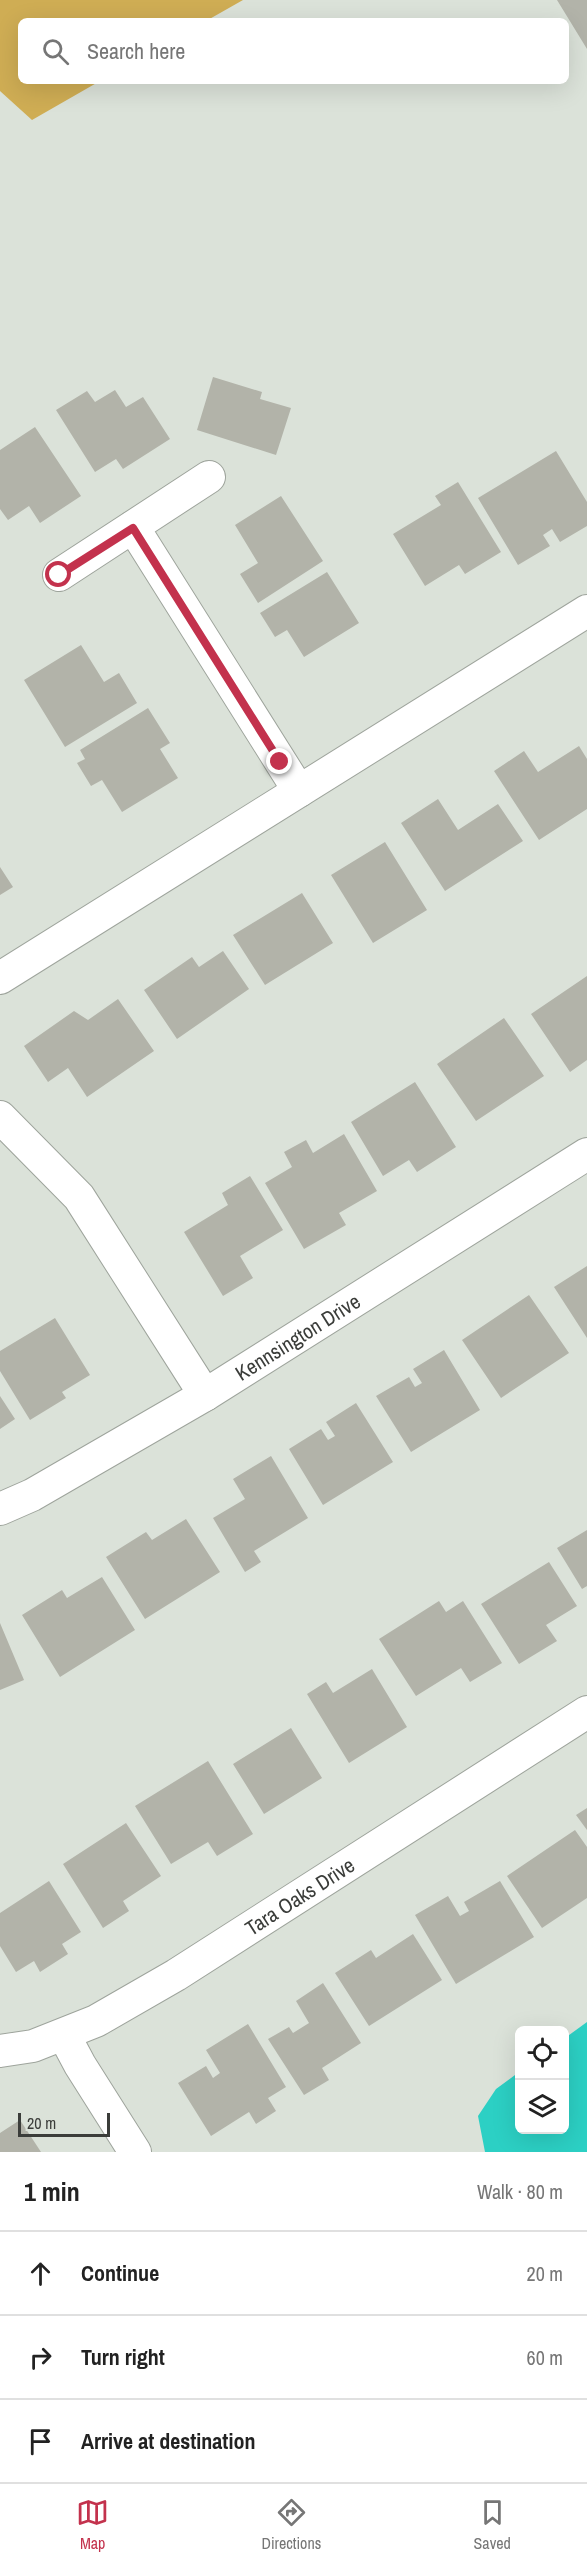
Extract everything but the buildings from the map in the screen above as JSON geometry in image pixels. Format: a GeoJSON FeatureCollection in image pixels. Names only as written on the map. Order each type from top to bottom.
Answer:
{"type":"FeatureCollection","features":[{"type":"Feature","properties":{"kind":"street"},"geometry":{"type":"LineString","coordinates":[[59,575],[209,477]]}},
{"type":"Feature","properties":{"kind":"street"},"geometry":{"type":"LineString","coordinates":[[133,528],[299,791]]}},
{"type":"Feature","properties":{"kind":"street"},"geometry":{"type":"LineString","coordinates":[[0,978],[587,611]]}},
{"type":"Feature","properties":{"kind":"street"},"geometry":{"type":"LineString","coordinates":[[0,1117],[79,1197],[205,1395]]}},
{"type":"Feature","properties":{"kind":"street","name":"Kennsington Drive"},"geometry":{"type":"LineString","coordinates":[[0,1509],[32,1495],[205,1395],[587,1154]]}},
{"type":"Feature","properties":{"kind":"street","name":"Tara Oaks Drive"},"geometry":{"type":"LineString","coordinates":[[0,2050],[33,2046],[64,2035],[96,2021],[176,1975],[587,1712]]}},
{"type":"Feature","properties":{"kind":"street"},"geometry":{"type":"LineString","coordinates":[[64,2035],[80,2065],[135,2152]]}},
{"type":"Feature","properties":{"kind":"shaded area"},"geometry":{"type":"Polygon","coordinates":[[[0,0],[243,0],[211,18],[18,18],[18,84],[95,84],[32,120],[0,91],[0,0]]]}},
{"type":"Feature","properties":{"kind":"water"},"geometry":{"type":"Polygon","coordinates":[[[587,2022],[587,2152],[485,2152],[478,2116],[496,2089],[515,2075],[515,2134],[569,2134],[569,2035],[587,2022]]]}},
{"type":"Feature","properties":{"kind":"route"},"geometry":{"type":"LineString","coordinates":[[59,575],[133,528],[280,762]]}}]}
